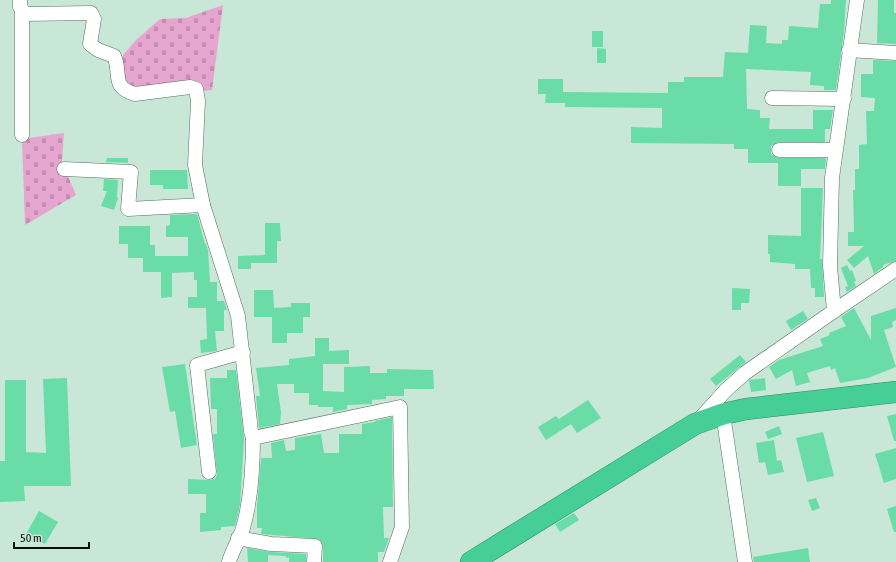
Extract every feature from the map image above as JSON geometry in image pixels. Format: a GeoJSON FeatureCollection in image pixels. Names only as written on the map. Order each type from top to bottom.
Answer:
{"type":"FeatureCollection","features":[{"type":"Feature","properties":{"kind":"highway"},"geometry":{"type":"LineString","coordinates":[[471,562],[695,424],[723,414],[746,409],[896,392]]}},
{"type":"Feature","properties":{"kind":"street"},"geometry":{"type":"LineString","coordinates":[[834,311],[830,244],[832,178],[835,150],[854,50],[857,0]]}},
{"type":"Feature","properties":{"kind":"street"},"geometry":{"type":"LineString","coordinates":[[21,6],[22,135]]}},
{"type":"Feature","properties":{"kind":"street"},"geometry":{"type":"LineString","coordinates":[[21,6],[25,14],[32,15],[91,13],[94,19],[90,44],[98,50],[114,56],[120,87],[129,92],[135,94],[190,87],[196,89],[198,101],[194,158],[202,205],[238,316],[253,438],[248,504],[243,529],[229,562]]}},
{"type":"Feature","properties":{"kind":"street"},"geometry":{"type":"LineString","coordinates":[[854,50],[896,53]]}},
{"type":"Feature","properties":{"kind":"street"},"geometry":{"type":"LineString","coordinates":[[772,98],[844,99]]}},
{"type":"Feature","properties":{"kind":"street"},"geometry":{"type":"LineString","coordinates":[[779,150],[835,150]]}},
{"type":"Feature","properties":{"kind":"street"},"geometry":{"type":"LineString","coordinates":[[64,169],[131,172],[128,209],[202,205]]}},
{"type":"Feature","properties":{"kind":"street"},"geometry":{"type":"LineString","coordinates":[[695,424],[726,390],[745,373],[896,269]]}},
{"type":"Feature","properties":{"kind":"street"},"geometry":{"type":"LineString","coordinates":[[209,472],[197,365],[243,352]]}},
{"type":"Feature","properties":{"kind":"street"},"geometry":{"type":"LineString","coordinates":[[253,438],[400,407],[402,527],[390,562]]}},
{"type":"Feature","properties":{"kind":"street"},"geometry":{"type":"LineString","coordinates":[[723,414],[745,562]]}},
{"type":"Feature","properties":{"kind":"street"},"geometry":{"type":"LineString","coordinates":[[238,538],[271,544],[315,546],[314,562]]}},
{"type":"Feature","properties":{"kind":"green space"},"geometry":{"type":"Polygon","coordinates":[[[223,5],[212,90],[123,97],[123,55],[136,40],[160,19],[186,18],[223,5]]]}},
{"type":"Feature","properties":{"kind":"green space"},"geometry":{"type":"Polygon","coordinates":[[[64,133],[62,162],[76,195],[25,225],[22,139],[64,133]]]}},
{"type":"Feature","properties":{"kind":"building"},"geometry":{"type":"Polygon","coordinates":[[[831,0],[846,0],[844,32],[836,90],[824,90],[824,86],[810,85],[811,72],[746,69],[747,109],[760,110],[760,118],[770,118],[769,129],[813,129],[813,110],[833,110],[830,129],[825,129],[825,142],[779,142],[771,146],[771,154],[779,158],[826,158],[825,169],[801,169],[801,186],[778,186],[778,163],[748,163],[748,149],[734,149],[734,144],[631,143],[631,127],[662,128],[662,108],[565,107],[565,103],[545,103],[546,94],[538,94],[538,79],[563,79],[563,92],[668,93],[668,82],[684,82],[684,77],[723,77],[725,52],[748,53],[750,25],[767,26],[766,43],[782,44],[782,40],[788,40],[789,26],[818,28],[820,4],[831,4],[831,0]]]}},
{"type":"Feature","properties":{"kind":"building"},"geometry":{"type":"Polygon","coordinates":[[[878,0],[894,0],[894,13],[896,13],[896,44],[877,43],[878,0]]]}},
{"type":"Feature","properties":{"kind":"building"},"geometry":{"type":"Polygon","coordinates":[[[592,31],[603,31],[603,47],[592,47],[592,31]]]}},
{"type":"Feature","properties":{"kind":"building"},"geometry":{"type":"Polygon","coordinates":[[[597,48],[606,49],[606,63],[597,63],[597,48]]]}},
{"type":"Feature","properties":{"kind":"building"},"geometry":{"type":"Polygon","coordinates":[[[873,60],[896,61],[896,261],[883,265],[883,267],[874,274],[868,256],[854,268],[847,260],[864,246],[848,246],[848,232],[854,232],[853,190],[855,190],[855,169],[859,169],[859,145],[867,144],[866,111],[874,111],[875,98],[861,97],[861,74],[873,74],[873,60]]]}},
{"type":"Feature","properties":{"kind":"building"},"geometry":{"type":"Polygon","coordinates":[[[107,158],[128,158],[128,163],[106,162],[107,158]]]}},
{"type":"Feature","properties":{"kind":"building"},"geometry":{"type":"Polygon","coordinates":[[[150,170],[187,170],[188,189],[163,189],[163,185],[150,185],[150,170]]]}},
{"type":"Feature","properties":{"kind":"building"},"geometry":{"type":"Polygon","coordinates":[[[104,179],[118,180],[118,198],[114,210],[101,206],[107,191],[103,191],[104,179]]]}},
{"type":"Feature","properties":{"kind":"building"},"geometry":{"type":"Polygon","coordinates":[[[801,188],[823,188],[820,259],[822,259],[824,297],[815,297],[815,288],[811,288],[810,269],[795,269],[795,264],[770,262],[770,254],[768,254],[768,235],[801,236],[801,188]]]}},
{"type":"Feature","properties":{"kind":"building"},"geometry":{"type":"Polygon","coordinates":[[[197,214],[208,250],[210,282],[217,282],[217,301],[224,301],[227,310],[224,310],[224,331],[215,331],[217,351],[201,353],[200,340],[207,339],[206,308],[188,308],[188,297],[197,297],[197,280],[194,280],[194,272],[172,273],[172,297],[161,298],[161,272],[143,272],[143,258],[128,258],[128,244],[119,244],[119,226],[150,226],[150,245],[155,245],[155,256],[188,256],[188,237],[166,237],[166,226],[170,225],[170,215],[197,214]]]}},
{"type":"Feature","properties":{"kind":"building"},"geometry":{"type":"Polygon","coordinates":[[[265,223],[280,223],[281,241],[277,241],[277,263],[251,263],[251,269],[238,269],[238,256],[265,255],[265,223]]]}},
{"type":"Feature","properties":{"kind":"building"},"geometry":{"type":"Polygon","coordinates":[[[847,265],[850,271],[852,270],[856,281],[854,282],[856,286],[847,292],[845,287],[848,286],[841,268],[847,265]]]}},
{"type":"Feature","properties":{"kind":"building"},"geometry":{"type":"Polygon","coordinates":[[[732,288],[750,289],[749,303],[741,303],[741,310],[732,310],[732,288]]]}},
{"type":"Feature","properties":{"kind":"building"},"geometry":{"type":"Polygon","coordinates":[[[254,290],[273,290],[274,308],[291,307],[291,303],[310,303],[310,317],[303,317],[303,333],[287,333],[287,343],[272,343],[272,317],[254,317],[254,290]]]}},
{"type":"Feature","properties":{"kind":"building"},"geometry":{"type":"Polygon","coordinates":[[[854,308],[871,340],[871,316],[896,308],[896,320],[892,322],[893,327],[884,330],[896,367],[868,378],[840,383],[835,368],[831,370],[830,366],[807,373],[810,382],[796,386],[792,370],[776,379],[769,367],[779,360],[823,346],[820,339],[830,335],[829,333],[846,326],[841,317],[854,308]]]}},
{"type":"Feature","properties":{"kind":"building"},"geometry":{"type":"Polygon","coordinates":[[[803,311],[808,319],[791,330],[786,321],[803,311]]]}},
{"type":"Feature","properties":{"kind":"building"},"geometry":{"type":"Polygon","coordinates":[[[315,338],[329,338],[329,351],[349,350],[349,364],[323,364],[323,391],[344,392],[344,367],[370,366],[370,373],[387,373],[387,369],[433,370],[434,389],[404,389],[404,396],[386,396],[386,399],[372,400],[372,404],[347,405],[347,409],[333,412],[333,407],[318,407],[318,405],[309,405],[309,393],[294,393],[294,384],[277,384],[281,412],[280,424],[259,428],[256,396],[260,396],[256,368],[289,365],[289,359],[315,356],[315,338]]]}},
{"type":"Feature","properties":{"kind":"building"},"geometry":{"type":"Polygon","coordinates":[[[740,355],[746,362],[716,386],[710,379],[740,355]]]}},
{"type":"Feature","properties":{"kind":"building"},"geometry":{"type":"Polygon","coordinates":[[[185,364],[197,445],[181,448],[175,411],[170,412],[162,367],[185,364]]]}},
{"type":"Feature","properties":{"kind":"building"},"geometry":{"type":"Polygon","coordinates":[[[227,370],[236,370],[244,439],[240,505],[235,526],[221,527],[221,530],[200,532],[200,513],[206,513],[206,494],[188,494],[188,479],[210,480],[215,479],[217,475],[213,434],[217,434],[217,409],[211,409],[210,378],[227,378],[227,370]]]}},
{"type":"Feature","properties":{"kind":"building"},"geometry":{"type":"Polygon","coordinates":[[[67,378],[71,486],[24,486],[25,501],[0,502],[0,461],[5,461],[5,380],[26,380],[26,452],[46,453],[43,379],[67,378]]]}},
{"type":"Feature","properties":{"kind":"building"},"geometry":{"type":"Polygon","coordinates":[[[765,378],[766,390],[751,392],[749,380],[765,378]]]}},
{"type":"Feature","properties":{"kind":"building"},"geometry":{"type":"Polygon","coordinates":[[[588,400],[601,418],[577,433],[571,424],[546,440],[538,427],[556,416],[559,419],[588,400]]]}},
{"type":"Feature","properties":{"kind":"building"},"geometry":{"type":"Polygon","coordinates":[[[896,414],[896,441],[894,441],[887,416],[896,414]]]}},
{"type":"Feature","properties":{"kind":"building"},"geometry":{"type":"Polygon","coordinates":[[[392,417],[393,507],[383,507],[384,538],[389,538],[384,552],[378,552],[378,562],[323,562],[323,546],[319,539],[261,534],[262,528],[257,528],[257,506],[261,458],[272,458],[271,443],[284,440],[286,451],[295,450],[295,438],[321,434],[324,453],[339,453],[339,434],[362,434],[362,424],[392,417]]]}},
{"type":"Feature","properties":{"kind":"building"},"geometry":{"type":"Polygon","coordinates":[[[779,426],[782,434],[768,439],[765,432],[779,426]]]}},
{"type":"Feature","properties":{"kind":"building"},"geometry":{"type":"Polygon","coordinates":[[[823,432],[834,476],[807,482],[796,438],[823,432]]]}},
{"type":"Feature","properties":{"kind":"building"},"geometry":{"type":"Polygon","coordinates":[[[774,440],[777,461],[781,460],[784,472],[768,475],[765,462],[759,463],[756,443],[774,440]]]}},
{"type":"Feature","properties":{"kind":"building"},"geometry":{"type":"Polygon","coordinates":[[[896,448],[896,479],[884,483],[875,454],[896,448]]]}},
{"type":"Feature","properties":{"kind":"building"},"geometry":{"type":"Polygon","coordinates":[[[816,498],[820,508],[812,511],[808,500],[816,498]]]}},
{"type":"Feature","properties":{"kind":"building"},"geometry":{"type":"Polygon","coordinates":[[[896,506],[896,532],[894,532],[887,509],[896,506]]]}},
{"type":"Feature","properties":{"kind":"building"},"geometry":{"type":"Polygon","coordinates":[[[39,511],[58,522],[45,544],[26,534],[39,511]]]}},
{"type":"Feature","properties":{"kind":"building"},"geometry":{"type":"Polygon","coordinates":[[[574,513],[579,520],[560,532],[555,524],[574,513]]]}},
{"type":"Feature","properties":{"kind":"building"},"geometry":{"type":"Polygon","coordinates":[[[247,548],[271,552],[306,554],[306,562],[289,562],[289,557],[286,558],[286,556],[268,555],[268,562],[248,562],[247,548]]]}},
{"type":"Feature","properties":{"kind":"building"},"geometry":{"type":"Polygon","coordinates":[[[808,548],[810,562],[754,562],[753,557],[808,548]]]}}]}
